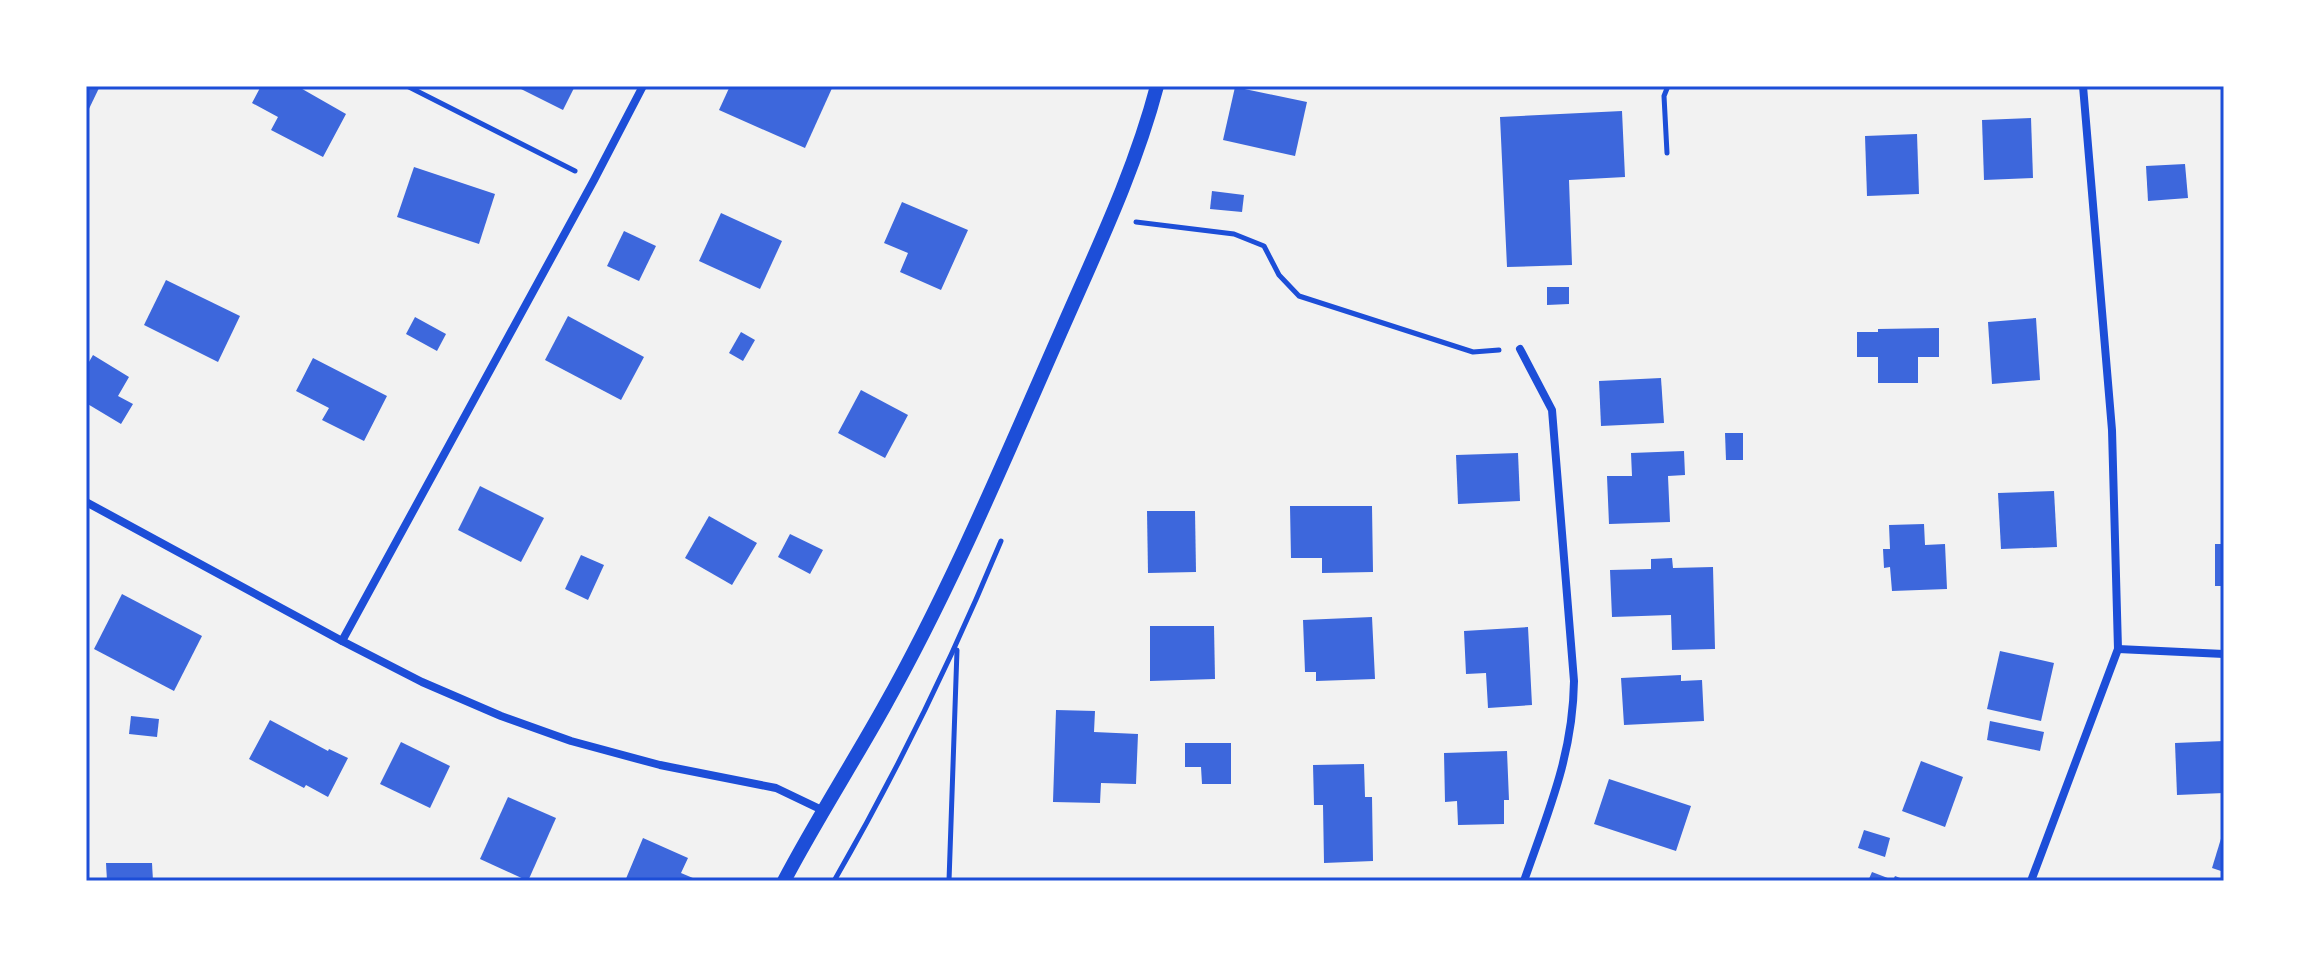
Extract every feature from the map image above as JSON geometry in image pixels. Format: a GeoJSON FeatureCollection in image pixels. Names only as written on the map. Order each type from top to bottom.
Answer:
{"type":"FeatureCollection","features":[{"type":"Feature","properties":{"kind":"street"},"geometry":{"type":"LineString","coordinates":[[342,641],[643,86]]}},
{"type":"Feature","properties":{"kind":"street"},"geometry":{"type":"LineString","coordinates":[[784,881],[822,810],[884,707],[939,600],[1107,226],[1146,127],[1157,86]]}},
{"type":"Feature","properties":{"kind":"street"},"geometry":{"type":"LineString","coordinates":[[2031,881],[2118,649],[2112,430],[2083,86]]}},
{"type":"Feature","properties":{"kind":"street"},"geometry":{"type":"LineString","coordinates":[[1520,349],[1552,410],[1574,681],[1571,736],[1565,762],[1524,881]]}},
{"type":"Feature","properties":{"kind":"street"},"geometry":{"type":"LineString","coordinates":[[86,502],[422,682],[515,721],[571,741],[660,765],[776,788],[822,810]]}},
{"type":"Feature","properties":{"kind":"street"},"geometry":{"type":"LineString","coordinates":[[2118,649],[2224,654]]}},
{"type":"Feature","properties":{"kind":"path"},"geometry":{"type":"LineString","coordinates":[[407,86],[594,180]]}},
{"type":"Feature","properties":{"kind":"path"},"geometry":{"type":"LineString","coordinates":[[1667,153],[1664,96],[1668,86]]}},
{"type":"Feature","properties":{"kind":"path"},"geometry":{"type":"LineString","coordinates":[[1133,221],[1234,234],[1264,246],[1279,275],[1299,296],[1473,352],[1520,349]]}},
{"type":"Feature","properties":{"kind":"path"},"geometry":{"type":"LineString","coordinates":[[949,881],[957,645]]}},
{"type":"Feature","properties":{"kind":"building"},"geometry":{"type":"Polygon","coordinates":[[[86,86],[100,86],[86,115],[86,86]]]}},
{"type":"Feature","properties":{"kind":"building"},"geometry":{"type":"Polygon","coordinates":[[[261,86],[297,86],[346,114],[323,157],[271,130],[278,117],[252,103],[261,86]]]}},
{"type":"Feature","properties":{"kind":"building"},"geometry":{"type":"Polygon","coordinates":[[[515,86],[575,86],[563,110],[515,86]]]}},
{"type":"Feature","properties":{"kind":"building"},"geometry":{"type":"Polygon","coordinates":[[[730,86],[833,86],[805,148],[719,110],[730,86]]]}},
{"type":"Feature","properties":{"kind":"building"},"geometry":{"type":"Polygon","coordinates":[[[1235,87],[1307,102],[1295,156],[1223,140],[1235,87]]]}},
{"type":"Feature","properties":{"kind":"building"},"geometry":{"type":"Polygon","coordinates":[[[1622,111],[1625,177],[1569,180],[1572,265],[1507,267],[1500,117],[1622,111]]]}},
{"type":"Feature","properties":{"kind":"building"},"geometry":{"type":"Polygon","coordinates":[[[2031,118],[2033,178],[1984,180],[1982,120],[2031,118]]]}},
{"type":"Feature","properties":{"kind":"building"},"geometry":{"type":"Polygon","coordinates":[[[1917,134],[1919,194],[1867,196],[1865,136],[1917,134]]]}},
{"type":"Feature","properties":{"kind":"building"},"geometry":{"type":"Polygon","coordinates":[[[2185,164],[2188,198],[2148,201],[2146,166],[2185,164]]]}},
{"type":"Feature","properties":{"kind":"building"},"geometry":{"type":"Polygon","coordinates":[[[414,167],[495,194],[479,244],[397,217],[414,167]]]}},
{"type":"Feature","properties":{"kind":"building"},"geometry":{"type":"Polygon","coordinates":[[[1212,191],[1244,195],[1242,212],[1210,209],[1212,191]]]}},
{"type":"Feature","properties":{"kind":"building"},"geometry":{"type":"Polygon","coordinates":[[[902,202],[968,230],[941,290],[900,272],[908,253],[884,243],[902,202]]]}},
{"type":"Feature","properties":{"kind":"building"},"geometry":{"type":"Polygon","coordinates":[[[721,213],[782,241],[760,289],[699,261],[721,213]]]}},
{"type":"Feature","properties":{"kind":"building"},"geometry":{"type":"Polygon","coordinates":[[[624,231],[656,246],[639,281],[607,266],[624,231]]]}},
{"type":"Feature","properties":{"kind":"building"},"geometry":{"type":"Polygon","coordinates":[[[166,280],[240,316],[218,362],[144,325],[166,280]]]}},
{"type":"Feature","properties":{"kind":"building"},"geometry":{"type":"Polygon","coordinates":[[[1547,287],[1569,287],[1569,304],[1547,305],[1547,287]]]}},
{"type":"Feature","properties":{"kind":"building"},"geometry":{"type":"Polygon","coordinates":[[[568,316],[644,357],[621,400],[545,360],[568,316]]]}},
{"type":"Feature","properties":{"kind":"building"},"geometry":{"type":"Polygon","coordinates":[[[415,317],[446,334],[437,351],[406,334],[415,317]]]}},
{"type":"Feature","properties":{"kind":"building"},"geometry":{"type":"Polygon","coordinates":[[[2036,318],[2040,380],[1992,384],[1988,322],[2036,318]]]}},
{"type":"Feature","properties":{"kind":"building"},"geometry":{"type":"Polygon","coordinates":[[[1939,328],[1939,357],[1918,357],[1918,383],[1878,383],[1878,357],[1857,357],[1857,332],[1939,328]]]}},
{"type":"Feature","properties":{"kind":"building"},"geometry":{"type":"Polygon","coordinates":[[[741,332],[755,340],[743,361],[729,353],[741,332]]]}},
{"type":"Feature","properties":{"kind":"building"},"geometry":{"type":"Polygon","coordinates":[[[93,355],[129,377],[118,396],[133,404],[121,424],[86,403],[86,367],[93,355]]]}},
{"type":"Feature","properties":{"kind":"building"},"geometry":{"type":"Polygon","coordinates":[[[313,358],[387,396],[364,441],[322,420],[329,408],[296,391],[313,358]]]}},
{"type":"Feature","properties":{"kind":"building"},"geometry":{"type":"Polygon","coordinates":[[[1661,378],[1664,423],[1601,426],[1599,381],[1661,378]]]}},
{"type":"Feature","properties":{"kind":"building"},"geometry":{"type":"Polygon","coordinates":[[[861,390],[908,415],[885,458],[838,433],[861,390]]]}},
{"type":"Feature","properties":{"kind":"building"},"geometry":{"type":"Polygon","coordinates":[[[1725,433],[1743,433],[1743,460],[1726,460],[1725,433]]]}},
{"type":"Feature","properties":{"kind":"building"},"geometry":{"type":"Polygon","coordinates":[[[1684,451],[1685,475],[1668,476],[1670,522],[1609,524],[1607,476],[1632,476],[1631,453],[1684,451]]]}},
{"type":"Feature","properties":{"kind":"building"},"geometry":{"type":"Polygon","coordinates":[[[1518,453],[1520,501],[1458,504],[1456,455],[1518,453]]]}},
{"type":"Feature","properties":{"kind":"building"},"geometry":{"type":"Polygon","coordinates":[[[480,486],[544,518],[521,562],[458,530],[480,486]]]}},
{"type":"Feature","properties":{"kind":"building"},"geometry":{"type":"Polygon","coordinates":[[[2054,491],[2057,547],[2001,549],[1998,493],[2054,491]]]}},
{"type":"Feature","properties":{"kind":"building"},"geometry":{"type":"Polygon","coordinates":[[[1290,506],[1372,506],[1373,572],[1322,573],[1322,558],[1291,558],[1290,506]]]}},
{"type":"Feature","properties":{"kind":"building"},"geometry":{"type":"Polygon","coordinates":[[[1147,511],[1195,511],[1196,572],[1148,573],[1147,511]]]}},
{"type":"Feature","properties":{"kind":"building"},"geometry":{"type":"Polygon","coordinates":[[[709,516],[757,543],[732,585],[685,558],[709,516]]]}},
{"type":"Feature","properties":{"kind":"building"},"geometry":{"type":"Polygon","coordinates":[[[1924,524],[1925,545],[1945,544],[1947,589],[1892,591],[1890,567],[1884,568],[1883,549],[1890,549],[1889,525],[1924,524]]]}},
{"type":"Feature","properties":{"kind":"building"},"geometry":{"type":"Polygon","coordinates":[[[790,534],[823,550],[810,574],[778,557],[790,534]]]}},
{"type":"Feature","properties":{"kind":"building"},"geometry":{"type":"Polygon","coordinates":[[[2215,544],[2224,544],[2224,586],[2215,586],[2215,544]]]}},
{"type":"Feature","properties":{"kind":"building"},"geometry":{"type":"Polygon","coordinates":[[[581,555],[604,565],[588,600],[565,589],[581,555]]]}},
{"type":"Feature","properties":{"kind":"building"},"geometry":{"type":"Polygon","coordinates":[[[1672,558],[1673,568],[1713,567],[1715,649],[1672,650],[1671,615],[1612,617],[1610,570],[1651,569],[1651,559],[1672,558]]]}},
{"type":"Feature","properties":{"kind":"building"},"geometry":{"type":"Polygon","coordinates":[[[122,594],[202,636],[174,691],[94,649],[122,594]]]}},
{"type":"Feature","properties":{"kind":"building"},"geometry":{"type":"Polygon","coordinates":[[[1372,617],[1375,679],[1316,681],[1316,672],[1305,672],[1303,620],[1372,617]]]}},
{"type":"Feature","properties":{"kind":"building"},"geometry":{"type":"Polygon","coordinates":[[[1150,626],[1214,626],[1215,679],[1150,681],[1150,626]]]}},
{"type":"Feature","properties":{"kind":"building"},"geometry":{"type":"Polygon","coordinates":[[[1528,627],[1532,705],[1488,708],[1486,673],[1466,674],[1464,631],[1528,627]]]}},
{"type":"Feature","properties":{"kind":"building"},"geometry":{"type":"Polygon","coordinates":[[[2000,651],[2054,663],[2041,721],[1987,709],[2000,651]]]}},
{"type":"Feature","properties":{"kind":"building"},"geometry":{"type":"Polygon","coordinates":[[[1681,675],[1681,681],[1702,680],[1704,721],[1624,725],[1621,678],[1681,675]]]}},
{"type":"Feature","properties":{"kind":"building"},"geometry":{"type":"Polygon","coordinates":[[[1056,710],[1095,711],[1094,732],[1138,734],[1136,784],[1101,783],[1100,803],[1053,802],[1056,710]]]}},
{"type":"Feature","properties":{"kind":"building"},"geometry":{"type":"Polygon","coordinates":[[[131,716],[159,719],[157,737],[129,734],[131,716]]]}},
{"type":"Feature","properties":{"kind":"building"},"geometry":{"type":"Polygon","coordinates":[[[270,720],[328,751],[348,758],[328,797],[249,759],[270,720]]]}},
{"type":"Feature","properties":{"kind":"building"},"geometry":{"type":"Polygon","coordinates":[[[1990,721],[2044,732],[2040,751],[1987,740],[1990,721]]]}},
{"type":"Feature","properties":{"kind":"building"},"geometry":{"type":"Polygon","coordinates":[[[2224,741],[2224,793],[2177,795],[2175,743],[2224,741]]]}},
{"type":"Feature","properties":{"kind":"building"},"geometry":{"type":"Polygon","coordinates":[[[401,742],[450,766],[430,808],[380,784],[401,742]]]}},
{"type":"Feature","properties":{"kind":"building"},"geometry":{"type":"Polygon","coordinates":[[[1185,743],[1231,743],[1231,784],[1202,784],[1201,767],[1185,767],[1185,743]]]}},
{"type":"Feature","properties":{"kind":"building"},"geometry":{"type":"Polygon","coordinates":[[[1507,751],[1509,800],[1504,800],[1504,824],[1458,825],[1457,801],[1445,802],[1444,753],[1507,751]]]}},
{"type":"Feature","properties":{"kind":"building"},"geometry":{"type":"Polygon","coordinates":[[[1921,761],[1963,777],[1945,827],[1902,811],[1921,761]]]}},
{"type":"Feature","properties":{"kind":"building"},"geometry":{"type":"Polygon","coordinates":[[[1364,764],[1365,797],[1372,797],[1373,861],[1324,863],[1323,805],[1314,805],[1313,765],[1364,764]]]}},
{"type":"Feature","properties":{"kind":"building"},"geometry":{"type":"Polygon","coordinates":[[[1609,779],[1691,806],[1676,851],[1594,824],[1609,779]]]}},
{"type":"Feature","properties":{"kind":"building"},"geometry":{"type":"Polygon","coordinates":[[[508,797],[556,818],[528,881],[480,859],[508,797]]]}},
{"type":"Feature","properties":{"kind":"building"},"geometry":{"type":"Polygon","coordinates":[[[1864,830],[1890,838],[1885,857],[1858,848],[1864,830]]]}},
{"type":"Feature","properties":{"kind":"building"},"geometry":{"type":"Polygon","coordinates":[[[2224,832],[2224,872],[2212,868],[2224,832]]]}},
{"type":"Feature","properties":{"kind":"building"},"geometry":{"type":"Polygon","coordinates":[[[643,838],[688,858],[681,873],[700,881],[625,881],[643,838]]]}},
{"type":"Feature","properties":{"kind":"building"},"geometry":{"type":"Polygon","coordinates":[[[106,863],[152,863],[153,881],[107,881],[106,863]]]}},
{"type":"Feature","properties":{"kind":"building"},"geometry":{"type":"Polygon","coordinates":[[[1872,872],[1893,880],[1895,876],[1908,881],[1868,881],[1872,872]]]}}]}
